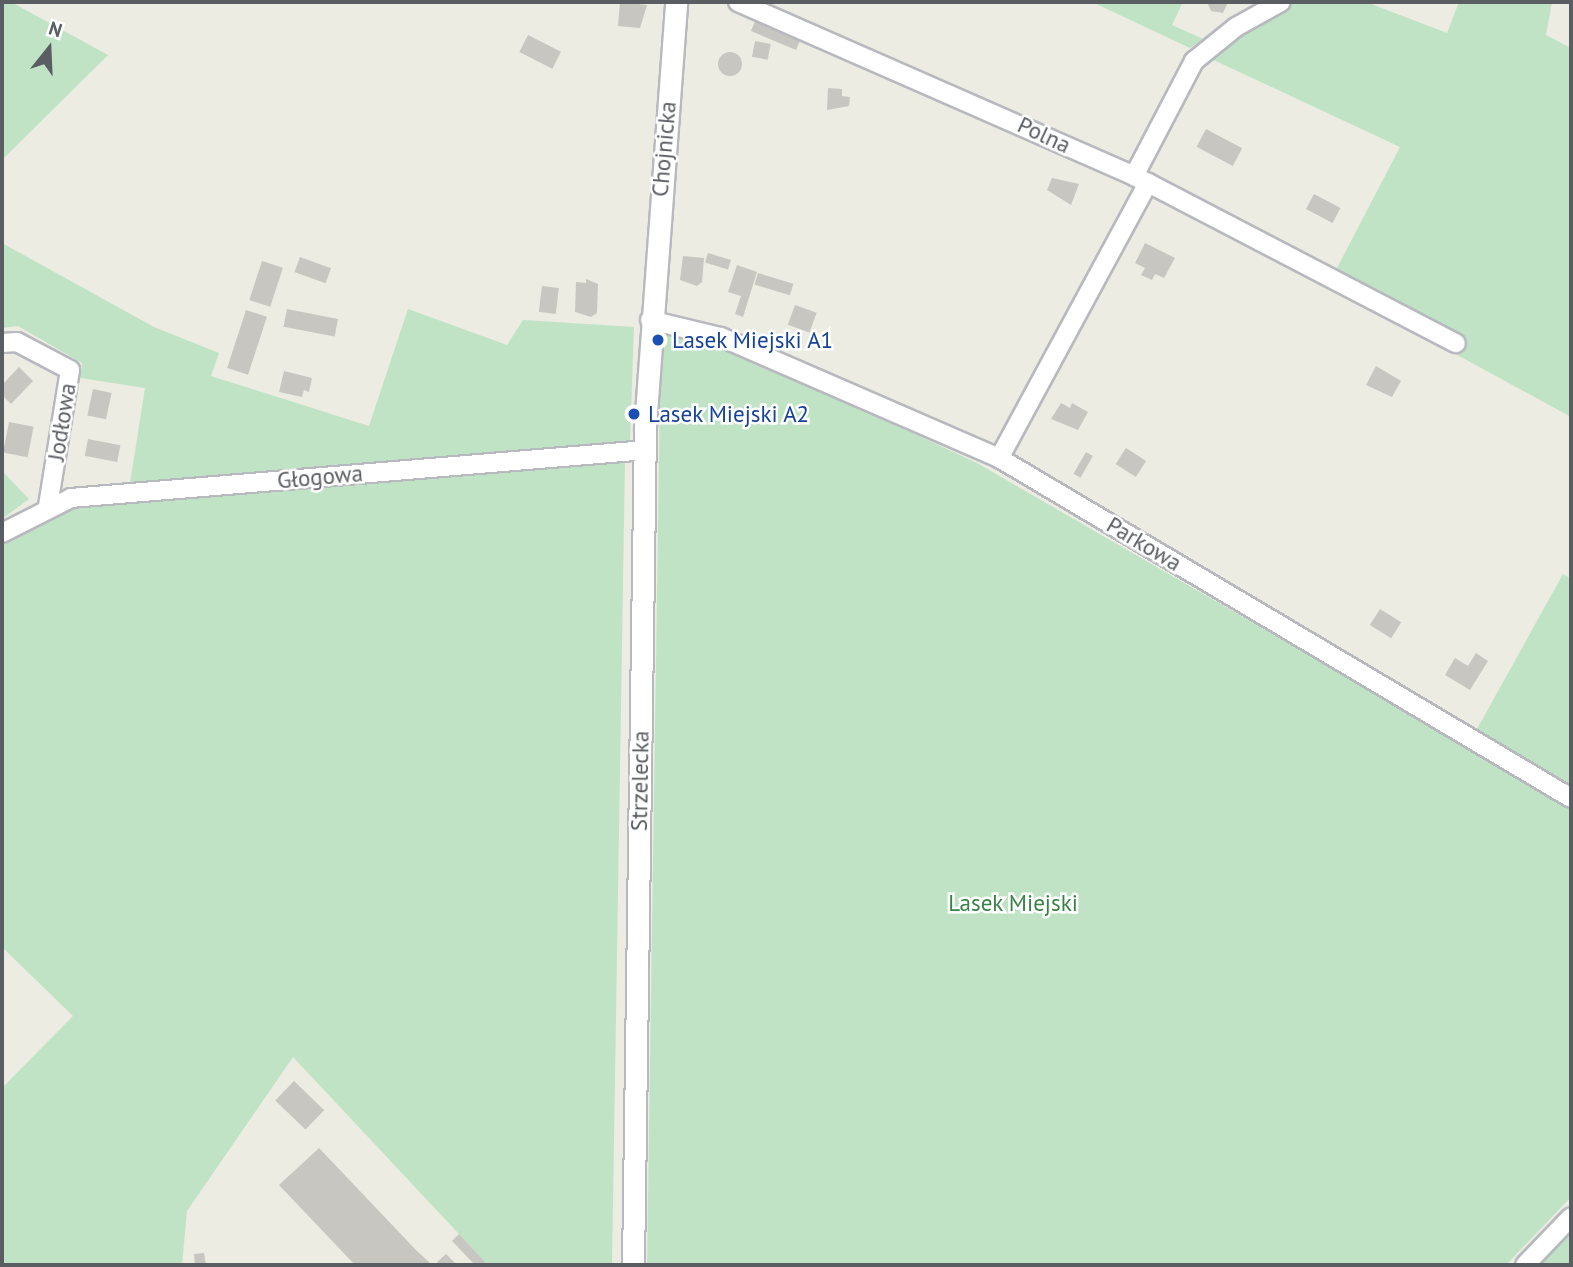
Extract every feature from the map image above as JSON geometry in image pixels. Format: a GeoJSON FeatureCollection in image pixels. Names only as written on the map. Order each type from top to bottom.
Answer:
{"type":"FeatureCollection","features":[{"type":"Feature","properties":{"kind":"street","name":"Chojnicka"},"geometry":{"type":"LineString","coordinates":[[652,297],[676,2]]}},
{"type":"Feature","properties":{"kind":"street","name":"Polna"},"geometry":{"type":"LineString","coordinates":[[738,2],[1141,180],[1456,344]]}},
{"type":"Feature","properties":{"kind":"street"},"geometry":{"type":"LineString","coordinates":[[999,458],[1141,180],[1194,61],[1236,27],[1281,2]]}},
{"type":"Feature","properties":{"kind":"street","name":"Strzelecka"},"geometry":{"type":"LineString","coordinates":[[634,1265],[646,450],[652,297]]}},
{"type":"Feature","properties":{"kind":"street","name":"Parkowa"},"geometry":{"type":"LineString","coordinates":[[650,320],[721,337],[999,458],[1571,798]]}},
{"type":"Feature","properties":{"kind":"street","name":"Jodłowa"},"geometry":{"type":"LineString","coordinates":[[2,343],[18,342],[70,370],[48,506]]}},
{"type":"Feature","properties":{"kind":"street","name":"Głogowa"},"geometry":{"type":"LineString","coordinates":[[2,533],[48,506],[106,495],[646,450]]}},
{"type":"Feature","properties":{"kind":"street"},"geometry":{"type":"LineString","coordinates":[[1525,1265],[1571,1217]]}},
{"type":"Feature","properties":{"kind":"green space"},"geometry":{"type":"Polygon","coordinates":[[[2,2],[11,2],[108,55],[2,160],[2,2]]]}},
{"type":"Feature","properties":{"kind":"green space"},"geometry":{"type":"Polygon","coordinates":[[[1092,2],[1183,2],[1172,25],[1203,39],[1190,48],[1092,2]]]}},
{"type":"Feature","properties":{"kind":"green space"},"geometry":{"type":"Polygon","coordinates":[[[1295,2],[1366,2],[1447,33],[1459,2],[1552,2],[1546,35],[1571,48],[1571,417],[1439,345],[1446,333],[1349,282],[1336,270],[1400,147],[1205,56],[1295,2]]]}},
{"type":"Feature","properties":{"kind":"green space"},"geometry":{"type":"Polygon","coordinates":[[[2,243],[154,327],[219,353],[211,376],[369,426],[408,309],[507,345],[523,320],[634,327],[630,441],[130,483],[145,388],[80,378],[82,363],[18,326],[2,328],[2,243]]]}},
{"type":"Feature","properties":{"kind":"green space","name":"Lasek Miejski"},"geometry":{"type":"Polygon","coordinates":[[[661,327],[719,343],[977,463],[1571,807],[1571,1197],[1506,1265],[647,1265],[661,327]]]}},
{"type":"Feature","properties":{"kind":"green space"},"geometry":{"type":"Polygon","coordinates":[[[625,460],[612,1265],[488,1265],[293,1057],[187,1211],[182,1265],[2,1265],[2,1088],[73,1016],[2,947],[2,541],[51,508],[625,460]]]}},
{"type":"Feature","properties":{"kind":"green space"},"geometry":{"type":"Polygon","coordinates":[[[2,471],[29,499],[2,519],[2,471]]]}},
{"type":"Feature","properties":{"kind":"green space"},"geometry":{"type":"Polygon","coordinates":[[[1563,574],[1571,579],[1571,787],[1477,729],[1563,574]]]}},
{"type":"Feature","properties":{"kind":"green space"},"geometry":{"type":"Polygon","coordinates":[[[1571,1231],[1571,1265],[1539,1265],[1571,1231]]]}},
{"type":"Feature","properties":{"kind":"building"},"geometry":{"type":"Polygon","coordinates":[[[620,2],[647,5],[640,28],[618,26],[620,2]]]}},
{"type":"Feature","properties":{"kind":"building"},"geometry":{"type":"Polygon","coordinates":[[[1207,2],[1228,2],[1223,13],[1211,11],[1207,2]]]}},
{"type":"Feature","properties":{"kind":"building"},"geometry":{"type":"Polygon","coordinates":[[[756,19],[801,38],[796,50],[751,31],[756,19]]]}},
{"type":"Feature","properties":{"kind":"building"},"geometry":{"type":"Polygon","coordinates":[[[528,35],[561,52],[552,69],[519,52],[528,35]]]}},
{"type":"Feature","properties":{"kind":"building"},"geometry":{"type":"Polygon","coordinates":[[[755,41],[771,44],[768,60],[752,57],[755,41]]]}},
{"type":"Feature","properties":{"kind":"building"},"geometry":{"type":"Polygon","coordinates":[[[730,52],[741,59],[742,64],[735,75],[730,76],[719,69],[718,64],[725,53],[730,52]]]}},
{"type":"Feature","properties":{"kind":"building"},"geometry":{"type":"Polygon","coordinates":[[[828,88],[842,89],[842,96],[850,97],[849,106],[827,110],[828,88]]]}},
{"type":"Feature","properties":{"kind":"building"},"geometry":{"type":"Polygon","coordinates":[[[1206,129],[1242,148],[1233,166],[1197,147],[1206,129]]]}},
{"type":"Feature","properties":{"kind":"building"},"geometry":{"type":"Polygon","coordinates":[[[1052,178],[1079,184],[1071,205],[1047,190],[1052,178]]]}},
{"type":"Feature","properties":{"kind":"building"},"geometry":{"type":"Polygon","coordinates":[[[1314,194],[1340,208],[1333,223],[1306,209],[1314,194]]]}},
{"type":"Feature","properties":{"kind":"building"},"geometry":{"type":"Polygon","coordinates":[[[1145,243],[1175,258],[1164,278],[1155,274],[1152,280],[1141,275],[1145,268],[1135,263],[1145,243]]]}},
{"type":"Feature","properties":{"kind":"building"},"geometry":{"type":"Polygon","coordinates":[[[708,253],[731,260],[728,270],[705,263],[708,253]]]}},
{"type":"Feature","properties":{"kind":"building"},"geometry":{"type":"Polygon","coordinates":[[[683,256],[704,258],[702,282],[697,286],[680,280],[683,256]]]}},
{"type":"Feature","properties":{"kind":"building"},"geometry":{"type":"Polygon","coordinates":[[[300,257],[331,268],[326,283],[295,272],[300,257]]]}},
{"type":"Feature","properties":{"kind":"building"},"geometry":{"type":"Polygon","coordinates":[[[262,261],[283,268],[270,307],[249,300],[262,261]]]}},
{"type":"Feature","properties":{"kind":"building"},"geometry":{"type":"Polygon","coordinates":[[[737,265],[757,272],[743,317],[735,314],[741,296],[728,292],[737,265]]]}},
{"type":"Feature","properties":{"kind":"building"},"geometry":{"type":"Polygon","coordinates":[[[758,273],[793,284],[790,295],[754,284],[758,273]]]}},
{"type":"Feature","properties":{"kind":"building"},"geometry":{"type":"Polygon","coordinates":[[[586,279],[598,284],[597,313],[591,317],[575,312],[576,282],[586,283],[586,279]]]}},
{"type":"Feature","properties":{"kind":"building"},"geometry":{"type":"Polygon","coordinates":[[[542,286],[559,288],[556,314],[539,312],[542,286]]]}},
{"type":"Feature","properties":{"kind":"building"},"geometry":{"type":"Polygon","coordinates":[[[795,305],[817,313],[809,333],[788,325],[795,305]]]}},
{"type":"Feature","properties":{"kind":"building"},"geometry":{"type":"Polygon","coordinates":[[[287,309],[338,319],[335,337],[284,327],[287,309]]]}},
{"type":"Feature","properties":{"kind":"building"},"geometry":{"type":"Polygon","coordinates":[[[246,310],[267,317],[248,375],[227,368],[246,310]]]}},
{"type":"Feature","properties":{"kind":"building"},"geometry":{"type":"Polygon","coordinates":[[[1376,366],[1401,381],[1392,397],[1366,385],[1376,366]]]}},
{"type":"Feature","properties":{"kind":"building"},"geometry":{"type":"Polygon","coordinates":[[[19,367],[33,381],[11,404],[2,395],[2,385],[19,367]]]}},
{"type":"Feature","properties":{"kind":"building"},"geometry":{"type":"Polygon","coordinates":[[[284,371],[312,378],[309,392],[304,390],[302,397],[279,392],[284,371]]]}},
{"type":"Feature","properties":{"kind":"building"},"geometry":{"type":"Polygon","coordinates":[[[93,389],[112,393],[106,419],[87,415],[93,389]]]}},
{"type":"Feature","properties":{"kind":"building"},"geometry":{"type":"Polygon","coordinates":[[[1061,403],[1070,408],[1072,403],[1088,412],[1078,430],[1051,419],[1061,403]]]}},
{"type":"Feature","properties":{"kind":"building"},"geometry":{"type":"Polygon","coordinates":[[[9,422],[34,427],[28,457],[3,452],[9,422]]]}},
{"type":"Feature","properties":{"kind":"building"},"geometry":{"type":"Polygon","coordinates":[[[88,439],[120,445],[117,462],[85,456],[88,439]]]}},
{"type":"Feature","properties":{"kind":"building"},"geometry":{"type":"Polygon","coordinates":[[[1126,448],[1146,461],[1136,477],[1116,464],[1126,448]]]}},
{"type":"Feature","properties":{"kind":"building"},"geometry":{"type":"Polygon","coordinates":[[[1086,452],[1093,456],[1080,478],[1074,474],[1086,452]]]}},
{"type":"Feature","properties":{"kind":"building"},"geometry":{"type":"Polygon","coordinates":[[[1380,609],[1401,622],[1391,638],[1370,625],[1380,609]]]}},
{"type":"Feature","properties":{"kind":"building"},"geometry":{"type":"Polygon","coordinates":[[[1476,653],[1488,661],[1470,690],[1445,675],[1455,658],[1468,666],[1476,653]]]}},
{"type":"Feature","properties":{"kind":"building"},"geometry":{"type":"Polygon","coordinates":[[[294,1081],[324,1110],[305,1130],[275,1100],[294,1081]]]}},
{"type":"Feature","properties":{"kind":"building"},"geometry":{"type":"Polygon","coordinates":[[[319,1148],[432,1265],[355,1265],[279,1185],[319,1148]]]}},
{"type":"Feature","properties":{"kind":"building"},"geometry":{"type":"Polygon","coordinates":[[[459,1234],[488,1265],[475,1265],[452,1241],[459,1234]]]}},
{"type":"Feature","properties":{"kind":"building"},"geometry":{"type":"Polygon","coordinates":[[[204,1253],[206,1265],[195,1265],[194,1254],[204,1253]]]}},
{"type":"Feature","properties":{"kind":"building"},"geometry":{"type":"Polygon","coordinates":[[[446,1254],[457,1265],[440,1265],[437,1262],[446,1254]]]}},
{"type":"Feature","properties":{"kind":"place","name":"Lasek Miejski A1"},"geometry":{"type":"Point","coordinates":[658,340]}},
{"type":"Feature","properties":{"kind":"place","name":"Lasek Miejski A2"},"geometry":{"type":"Point","coordinates":[634,414]}}]}
